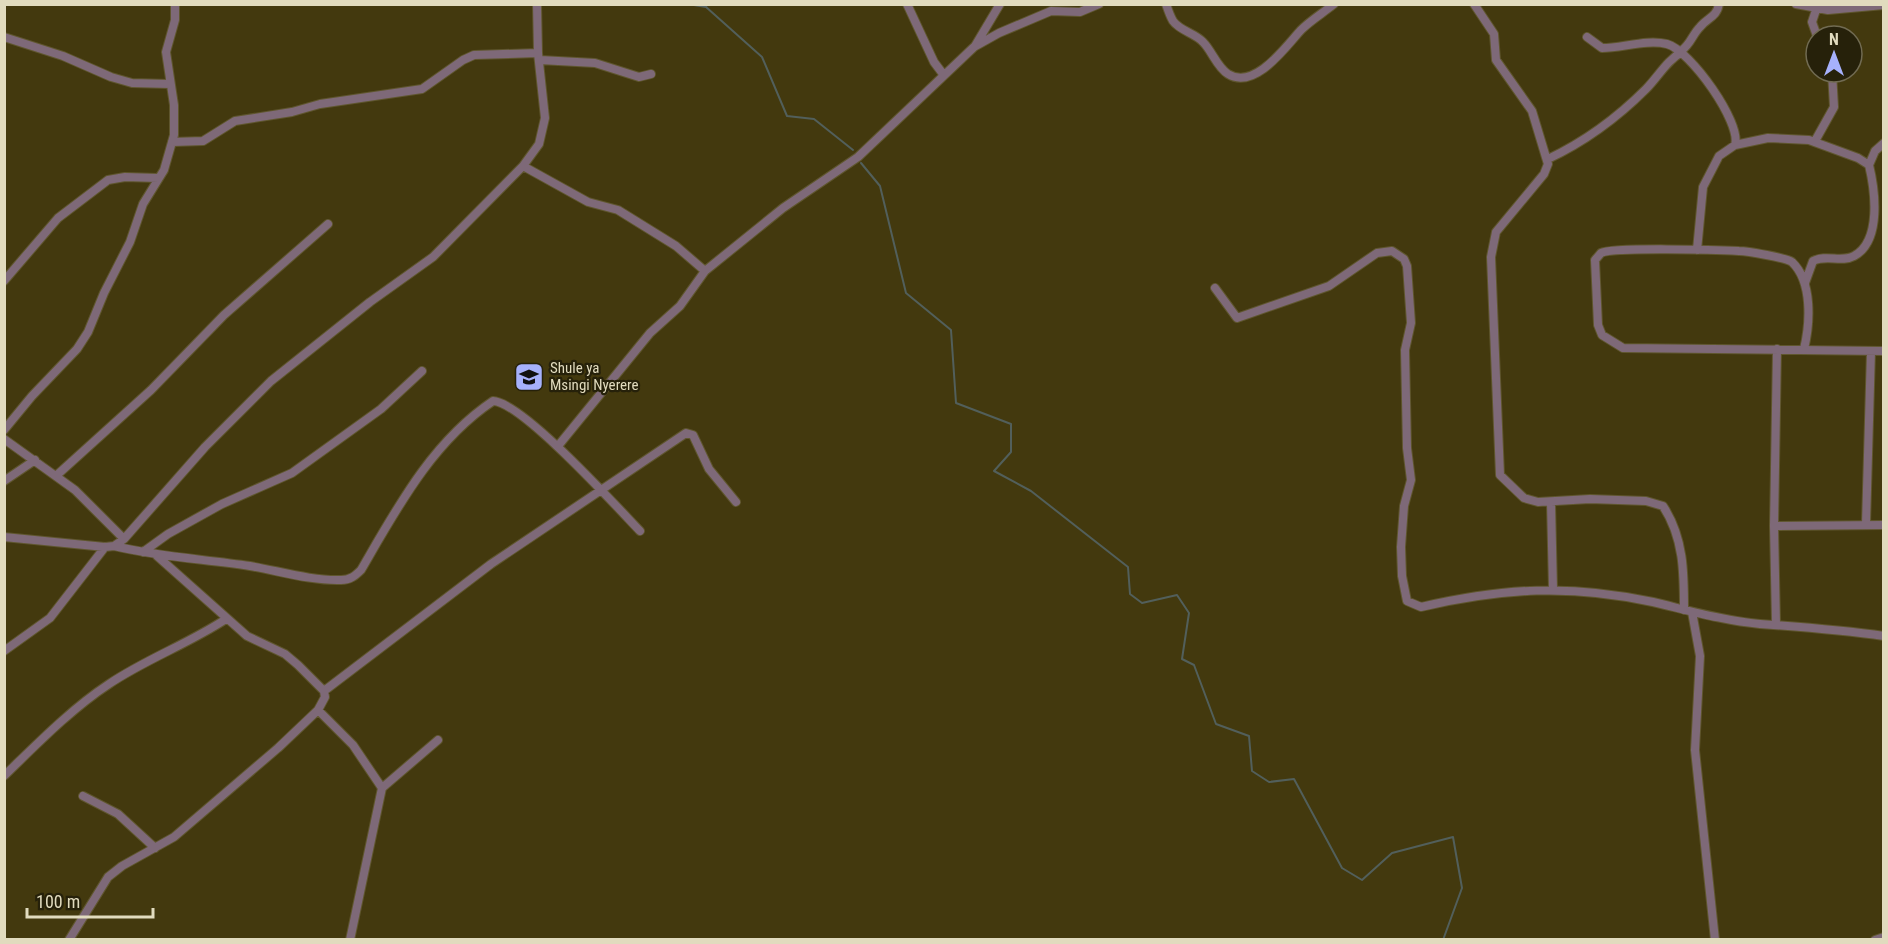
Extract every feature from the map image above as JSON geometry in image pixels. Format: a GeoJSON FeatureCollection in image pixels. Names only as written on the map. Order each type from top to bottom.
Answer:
{"type":"FeatureCollection","features":[{"type":"Feature","properties":{"kind":"street"},"geometry":{"type":"LineString","coordinates":[[4,430],[32,396],[77,350],[88,332],[104,293],[130,242],[143,204],[168,158],[172,142],[174,105],[166,44],[175,20],[175,4]]}},
{"type":"Feature","properties":{"kind":"street"},"geometry":{"type":"LineString","coordinates":[[4,651],[50,618],[109,546],[124,539],[205,447],[271,381],[370,302],[433,257],[523,166],[539,144],[545,118],[537,4]]}},
{"type":"Feature","properties":{"kind":"street"},"geometry":{"type":"LineString","coordinates":[[907,4],[934,62],[943,74]]}},
{"type":"Feature","properties":{"kind":"street"},"geometry":{"type":"LineString","coordinates":[[974,47],[1000,4]]}},
{"type":"Feature","properties":{"kind":"street"},"geometry":{"type":"LineString","coordinates":[[558,446],[577,426],[650,333],[680,306],[705,271],[783,208],[865,152],[943,74],[974,47],[1051,11],[1080,12],[1099,4]]}},
{"type":"Feature","properties":{"kind":"street"},"geometry":{"type":"LineString","coordinates":[[1166,4],[1174,22],[1202,41],[1222,69],[1229,75],[1238,77],[1250,75],[1280,56],[1303,28],[1334,4]]}},
{"type":"Feature","properties":{"kind":"street"},"geometry":{"type":"LineString","coordinates":[[1474,4],[1494,34],[1496,60],[1532,111],[1548,159],[1544,174],[1496,232],[1491,257],[1500,475],[1524,498],[1551,503],[1590,499],[1646,501],[1663,506],[1679,543],[1688,611],[1700,656],[1695,750],[1715,939]]}},
{"type":"Feature","properties":{"kind":"street"},"geometry":{"type":"LineString","coordinates":[[1548,159],[1565,151],[1607,123],[1647,88],[1690,43],[1701,25],[1717,13],[1719,4]]}},
{"type":"Feature","properties":{"kind":"street"},"geometry":{"type":"LineString","coordinates":[[1796,4],[1816,10],[1884,5]]}},
{"type":"Feature","properties":{"kind":"street"},"geometry":{"type":"LineString","coordinates":[[1813,24],[1816,10]]}},
{"type":"Feature","properties":{"kind":"street"},"geometry":{"type":"LineString","coordinates":[[4,37],[63,56],[111,77],[132,83],[171,84]]}},
{"type":"Feature","properties":{"kind":"street"},"geometry":{"type":"LineString","coordinates":[[1587,37],[1602,48],[1653,43],[1666,44],[1681,52],[1703,77],[1730,120],[1737,134],[1735,145]]}},
{"type":"Feature","properties":{"kind":"street"},"geometry":{"type":"LineString","coordinates":[[172,142],[203,141],[236,122],[292,112],[320,104],[422,89],[463,60],[474,55],[539,57],[595,63],[639,77],[651,74]]}},
{"type":"Feature","properties":{"kind":"street"},"geometry":{"type":"LineString","coordinates":[[1815,141],[1834,107],[1833,84]]}},
{"type":"Feature","properties":{"kind":"street"},"geometry":{"type":"LineString","coordinates":[[1697,250],[1703,187],[1719,156],[1735,145],[1768,138],[1815,141],[1869,165]]}},
{"type":"Feature","properties":{"kind":"street"},"geometry":{"type":"LineString","coordinates":[[1805,283],[1813,261],[1820,257],[1842,259],[1854,256],[1868,244],[1874,216],[1869,165],[1875,151],[1884,143]]}},
{"type":"Feature","properties":{"kind":"street"},"geometry":{"type":"LineString","coordinates":[[523,166],[588,202],[618,210],[676,246],[705,271]]}},
{"type":"Feature","properties":{"kind":"street"},"geometry":{"type":"LineString","coordinates":[[4,281],[58,218],[108,180],[125,177],[158,178]]}},
{"type":"Feature","properties":{"kind":"street"},"geometry":{"type":"LineString","coordinates":[[57,474],[151,390],[224,315],[328,224]]}},
{"type":"Feature","properties":{"kind":"street"},"geometry":{"type":"LineString","coordinates":[[1215,288],[1237,318],[1329,286],[1377,253],[1392,251],[1404,260],[1407,266],[1411,323],[1405,350],[1407,448],[1411,480],[1404,506],[1401,547],[1402,576],[1407,601],[1421,607],[1484,593],[1552,589],[1651,602],[1759,624],[1884,636]]}},
{"type":"Feature","properties":{"kind":"street"},"geometry":{"type":"LineString","coordinates":[[1804,350],[1808,302],[1805,283],[1794,263],[1787,258],[1739,251],[1601,253],[1594,266],[1599,325],[1602,335],[1612,343],[1629,348],[1884,351]]}},
{"type":"Feature","properties":{"kind":"street"},"geometry":{"type":"LineString","coordinates":[[1776,624],[1774,526],[1777,349]]}},
{"type":"Feature","properties":{"kind":"street"},"geometry":{"type":"LineString","coordinates":[[1866,524],[1871,351]]}},
{"type":"Feature","properties":{"kind":"street"},"geometry":{"type":"LineString","coordinates":[[143,552],[168,534],[222,504],[292,472],[381,409],[422,370]]}},
{"type":"Feature","properties":{"kind":"street"},"geometry":{"type":"LineString","coordinates":[[4,537],[109,546],[156,555],[238,564],[324,578],[342,580],[353,578],[361,570],[420,473],[469,417],[493,401],[510,407],[558,446],[640,531]]}},
{"type":"Feature","properties":{"kind":"street"},"geometry":{"type":"LineString","coordinates":[[324,691],[491,564],[648,457],[689,433],[694,436],[709,468],[736,501]]}},
{"type":"Feature","properties":{"kind":"street"},"geometry":{"type":"LineString","coordinates":[[4,439],[57,474],[124,539]]}},
{"type":"Feature","properties":{"kind":"street"},"geometry":{"type":"LineString","coordinates":[[4,481],[35,460]]}},
{"type":"Feature","properties":{"kind":"street"},"geometry":{"type":"LineString","coordinates":[[1551,503],[1552,589]]}},
{"type":"Feature","properties":{"kind":"street"},"geometry":{"type":"LineString","coordinates":[[1774,526],[1884,525]]}},
{"type":"Feature","properties":{"kind":"street"},"geometry":{"type":"LineString","coordinates":[[69,939],[108,878],[174,837],[318,710],[325,697],[324,691],[285,654],[258,643],[225,619],[156,555]]}},
{"type":"Feature","properties":{"kind":"street"},"geometry":{"type":"LineString","coordinates":[[4,776],[53,729],[110,683],[202,635],[225,619]]}},
{"type":"Feature","properties":{"kind":"street"},"geometry":{"type":"LineString","coordinates":[[318,710],[353,745],[382,788]]}},
{"type":"Feature","properties":{"kind":"street"},"geometry":{"type":"LineString","coordinates":[[350,939],[382,788],[438,740]]}},
{"type":"Feature","properties":{"kind":"street"},"geometry":{"type":"LineString","coordinates":[[83,796],[118,814],[154,848]]}},
{"type":"Feature","properties":{"kind":"street"},"geometry":{"type":"LineString","coordinates":[[1875,939],[1884,937]]}},
{"type":"Feature","properties":{"kind":"waterway"},"geometry":{"type":"LineString","coordinates":[[688,4],[706,7]]}},
{"type":"Feature","properties":{"kind":"waterway"},"geometry":{"type":"LineString","coordinates":[[707,4],[706,7],[762,57],[787,116],[814,119],[853,150]]}},
{"type":"Feature","properties":{"kind":"waterway"},"geometry":{"type":"LineString","coordinates":[[861,163],[880,186],[906,293],[951,330],[956,403],[1011,424],[1011,452],[994,471],[1031,491],[1128,567],[1130,594],[1142,603],[1177,595],[1189,613],[1182,659],[1194,665],[1216,724],[1249,736],[1252,771],[1269,782],[1294,779],[1342,868],[1362,880],[1392,853],[1453,837],[1462,888],[1443,940]]}},
{"type":"Feature","properties":{"kind":"place","name":"Shule ya Msingi Nyerere"},"geometry":{"type":"Point","coordinates":[529,377]}}]}
